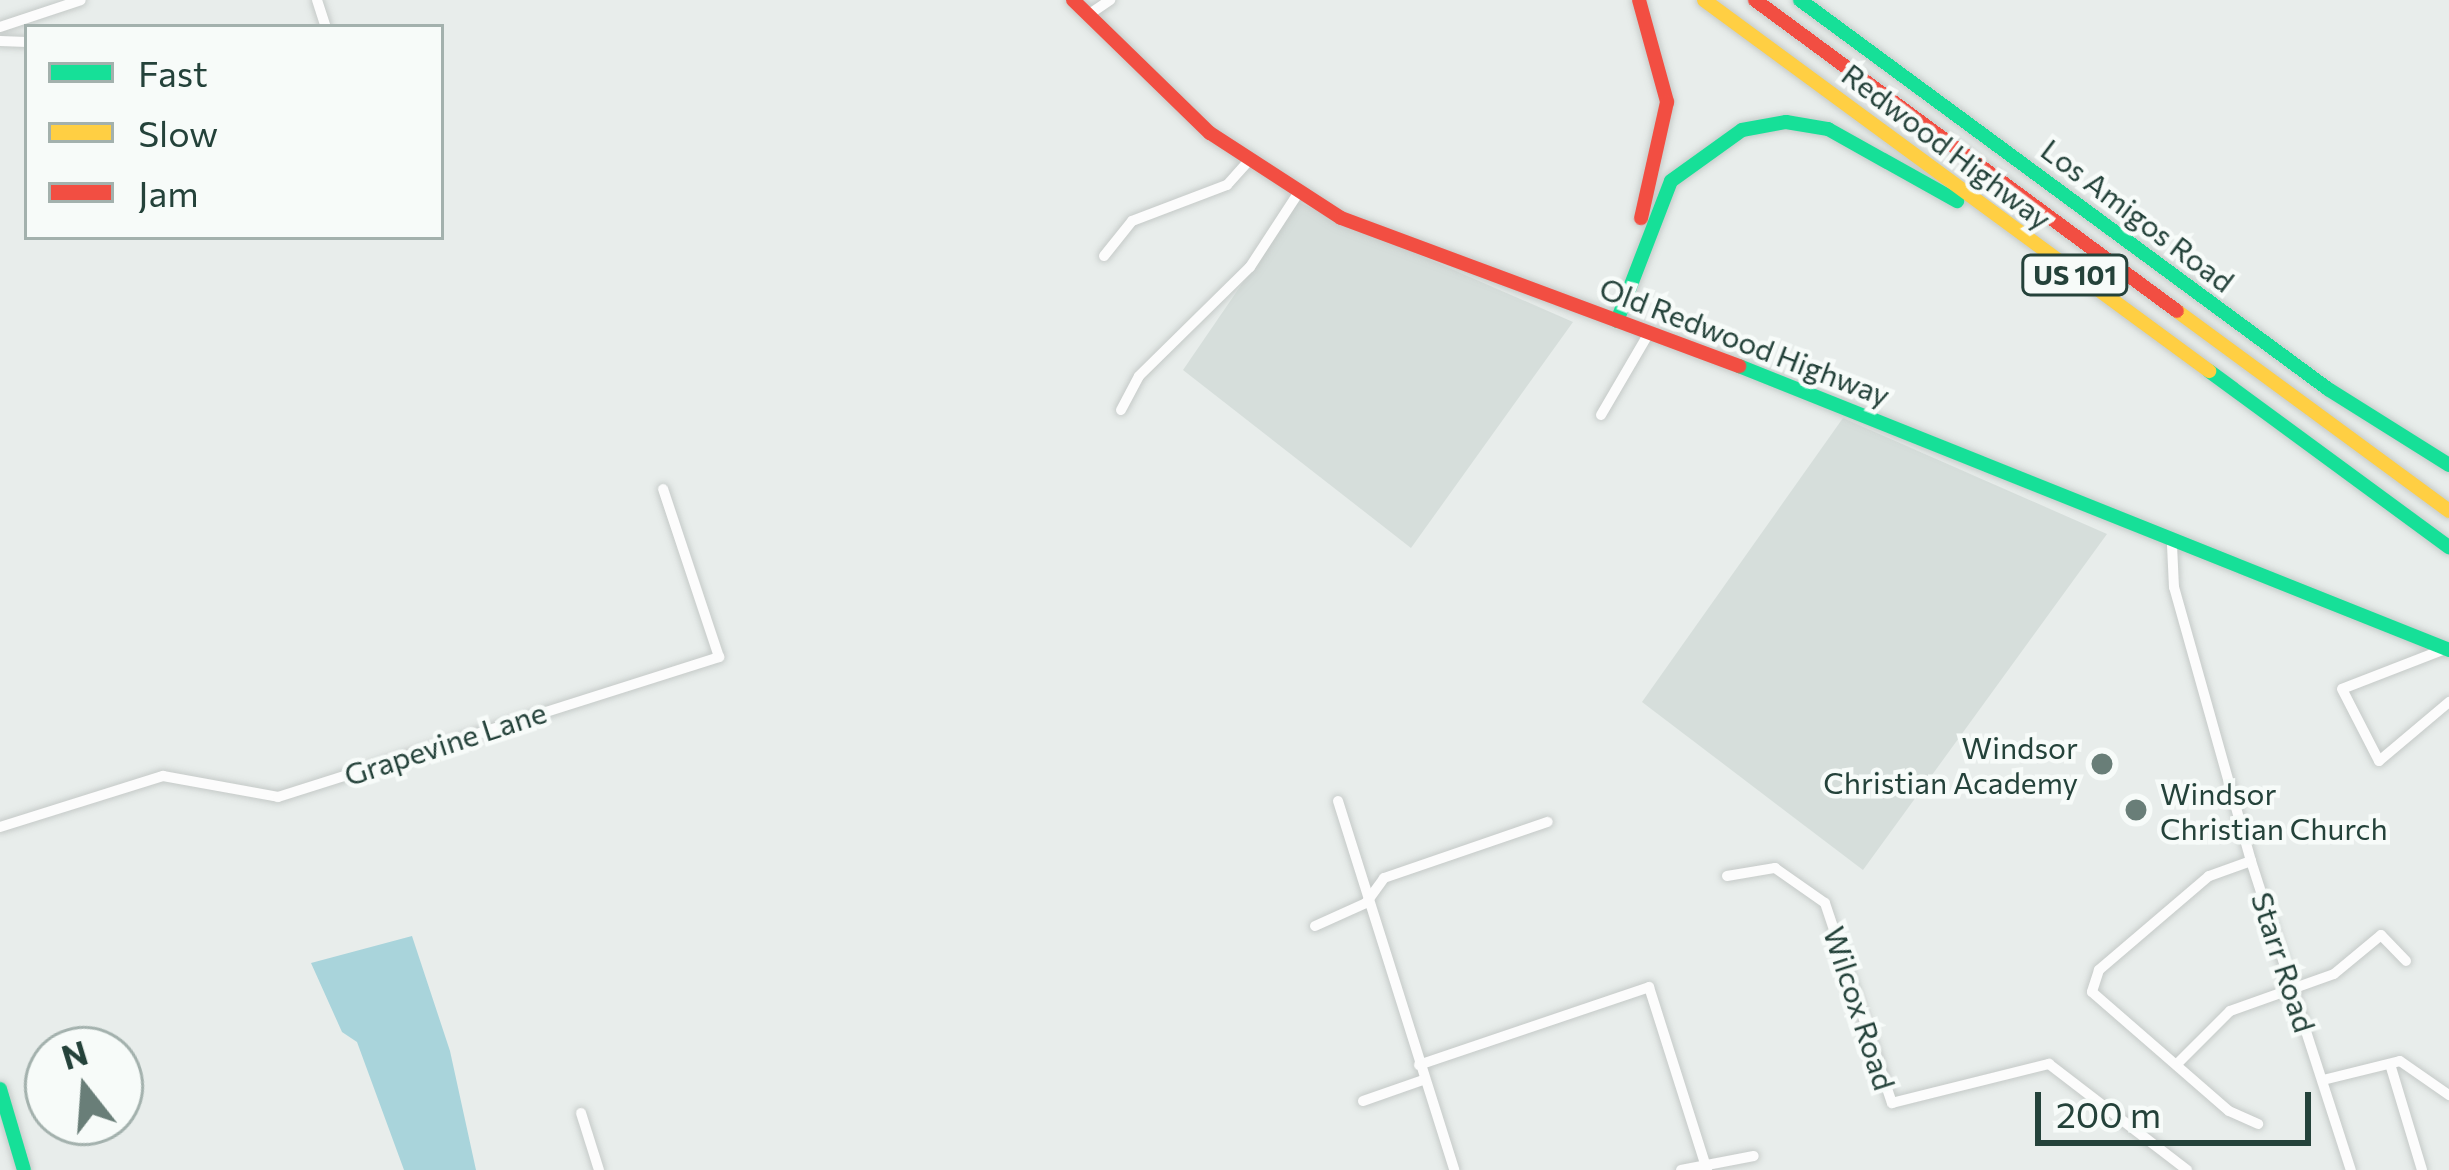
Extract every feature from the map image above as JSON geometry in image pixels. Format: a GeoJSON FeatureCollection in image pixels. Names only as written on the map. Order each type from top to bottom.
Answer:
{"type":"FeatureCollection","features":[{"type":"Feature","properties":{"kind":"main road","name":"Old Redwood Highway"},"geometry":{"type":"LineString","coordinates":[[1073,0],[1247,163],[1297,195],[2172,545],[2447,649]]}},
{"type":"Feature","properties":{"kind":"main road"},"geometry":{"type":"LineString","coordinates":[[1617,321],[1666,126],[1665,77],[1639,0]]}},
{"type":"Feature","properties":{"kind":"main road","name":"Redwood Highway"},"geometry":{"type":"LineString","coordinates":[[1704,0],[2449,547]]}},
{"type":"Feature","properties":{"kind":"main road","name":"Redwood Highway"},"geometry":{"type":"LineString","coordinates":[[1755,0],[2449,511]]}},
{"type":"Feature","properties":{"kind":"main road","name":"Los Amigos Road"},"geometry":{"type":"LineString","coordinates":[[1800,0],[2328,389],[2449,465]]}},
{"type":"Feature","properties":{"kind":"main road"},"geometry":{"type":"LineString","coordinates":[[1617,321],[1671,181],[1705,149],[1764,124],[1806,124],[1859,143],[2088,284]]}},
{"type":"Feature","properties":{"kind":"main road"},"geometry":{"type":"LineString","coordinates":[[0,1088],[24,1170]]}},
{"type":"Feature","properties":{"kind":"street"},"geometry":{"type":"LineString","coordinates":[[0,27],[81,0]]}},
{"type":"Feature","properties":{"kind":"street"},"geometry":{"type":"LineString","coordinates":[[1088,15],[1110,0]]}},
{"type":"Feature","properties":{"kind":"street"},"geometry":{"type":"LineString","coordinates":[[1104,256],[1132,221],[1227,185],[1247,163]]}},
{"type":"Feature","properties":{"kind":"street"},"geometry":{"type":"LineString","coordinates":[[1121,410],[1150,367],[1250,267],[1297,195]]}},
{"type":"Feature","properties":{"kind":"street"},"geometry":{"type":"LineString","coordinates":[[1601,415],[1649,333]]}},
{"type":"Feature","properties":{"kind":"street","name":"Grapevine Lane"},"geometry":{"type":"LineString","coordinates":[[0,827],[163,776],[278,797],[719,657],[663,489]]}},
{"type":"Feature","properties":{"kind":"street","name":"Starr Road"},"geometry":{"type":"LineString","coordinates":[[2172,545],[2174,587],[2251,861],[2351,1170]]}},
{"type":"Feature","properties":{"kind":"street"},"geometry":{"type":"LineString","coordinates":[[2447,649],[2342,689],[2379,761],[2449,702]]}},
{"type":"Feature","properties":{"kind":"street"},"geometry":{"type":"LineString","coordinates":[[1338,801],[1366,903],[1454,1170]]}},
{"type":"Feature","properties":{"kind":"street"},"geometry":{"type":"LineString","coordinates":[[1315,926],[1366,903],[1384,878],[1548,822]]}},
{"type":"Feature","properties":{"kind":"street"},"geometry":{"type":"LineString","coordinates":[[2251,861],[2209,877],[2094,981],[2101,1005],[2258,1124]]}},
{"type":"Feature","properties":{"kind":"street","name":"Wilcox Road"},"geometry":{"type":"LineString","coordinates":[[1727,876],[1774,868],[1825,903],[1892,1103],[2048,1064],[2187,1170]]}},
{"type":"Feature","properties":{"kind":"street"},"geometry":{"type":"LineString","coordinates":[[2177,1064],[2230,1011],[2334,974],[2381,935],[2406,961]]}},
{"type":"Feature","properties":{"kind":"street"},"geometry":{"type":"LineString","coordinates":[[1419,1065],[1649,987],[1706,1167]]}},
{"type":"Feature","properties":{"kind":"street"},"geometry":{"type":"LineString","coordinates":[[2323,1080],[2395,1062],[2449,1095]]}},
{"type":"Feature","properties":{"kind":"street"},"geometry":{"type":"LineString","coordinates":[[2395,1062],[2422,1170]]}},
{"type":"Feature","properties":{"kind":"street"},"geometry":{"type":"LineString","coordinates":[[1363,1101],[1423,1080]]}},
{"type":"Feature","properties":{"kind":"street"},"geometry":{"type":"LineString","coordinates":[[581,1113],[599,1170]]}},
{"type":"Feature","properties":{"kind":"street"},"geometry":{"type":"LineString","coordinates":[[1682,1170],[1754,1156]]}},
{"type":"Feature","properties":{"kind":"shaded area"},"geometry":{"type":"Polygon","coordinates":[[[1298,202],[1573,322],[1411,548],[1183,370],[1298,202]]]}},
{"type":"Feature","properties":{"kind":"shaded area"},"geometry":{"type":"Polygon","coordinates":[[[1843,418],[2107,534],[1863,870],[1642,702],[1843,418]]]}},
{"type":"Feature","properties":{"kind":"water"},"geometry":{"type":"Polygon","coordinates":[[[412,936],[450,1051],[476,1170],[404,1170],[357,1042],[342,1032],[311,963],[412,936]]]}},
{"type":"Feature","properties":{"kind":"traffic: fast"},"geometry":{"type":"LineString","coordinates":[[1800,0],[2328,389],[2449,465]]}},
{"type":"Feature","properties":{"kind":"traffic: fast"},"geometry":{"type":"LineString","coordinates":[[1617,321],[1671,181],[1742,130],[1786,122],[1828,129],[1957,201]]}},
{"type":"Feature","properties":{"kind":"traffic: fast"},"geometry":{"type":"LineString","coordinates":[[1739,366],[2449,650]]}},
{"type":"Feature","properties":{"kind":"traffic: fast"},"geometry":{"type":"LineString","coordinates":[[2209,371],[2449,547]]}},
{"type":"Feature","properties":{"kind":"traffic: fast"},"geometry":{"type":"LineString","coordinates":[[0,1089],[24,1170]]}},
{"type":"Feature","properties":{"kind":"traffic: slow"},"geometry":{"type":"LineString","coordinates":[[1704,0],[2209,371]]}},
{"type":"Feature","properties":{"kind":"traffic: slow"},"geometry":{"type":"LineString","coordinates":[[2177,311],[2449,511]]}},
{"type":"Feature","properties":{"kind":"traffic: jam"},"geometry":{"type":"LineString","coordinates":[[1073,0],[1210,133],[1341,218],[1739,366]]}},
{"type":"Feature","properties":{"kind":"traffic: jam"},"geometry":{"type":"LineString","coordinates":[[1639,0],[1667,102],[1641,218]]}},
{"type":"Feature","properties":{"kind":"traffic: jam"},"geometry":{"type":"LineString","coordinates":[[1755,0],[2177,311]]}},
{"type":"Feature","properties":{"kind":"place","name":"Windsor Christian Academy"},"geometry":{"type":"Point","coordinates":[2102,764]}},
{"type":"Feature","properties":{"kind":"place","name":"Windsor Christian Church"},"geometry":{"type":"Point","coordinates":[2136,810]}}]}
